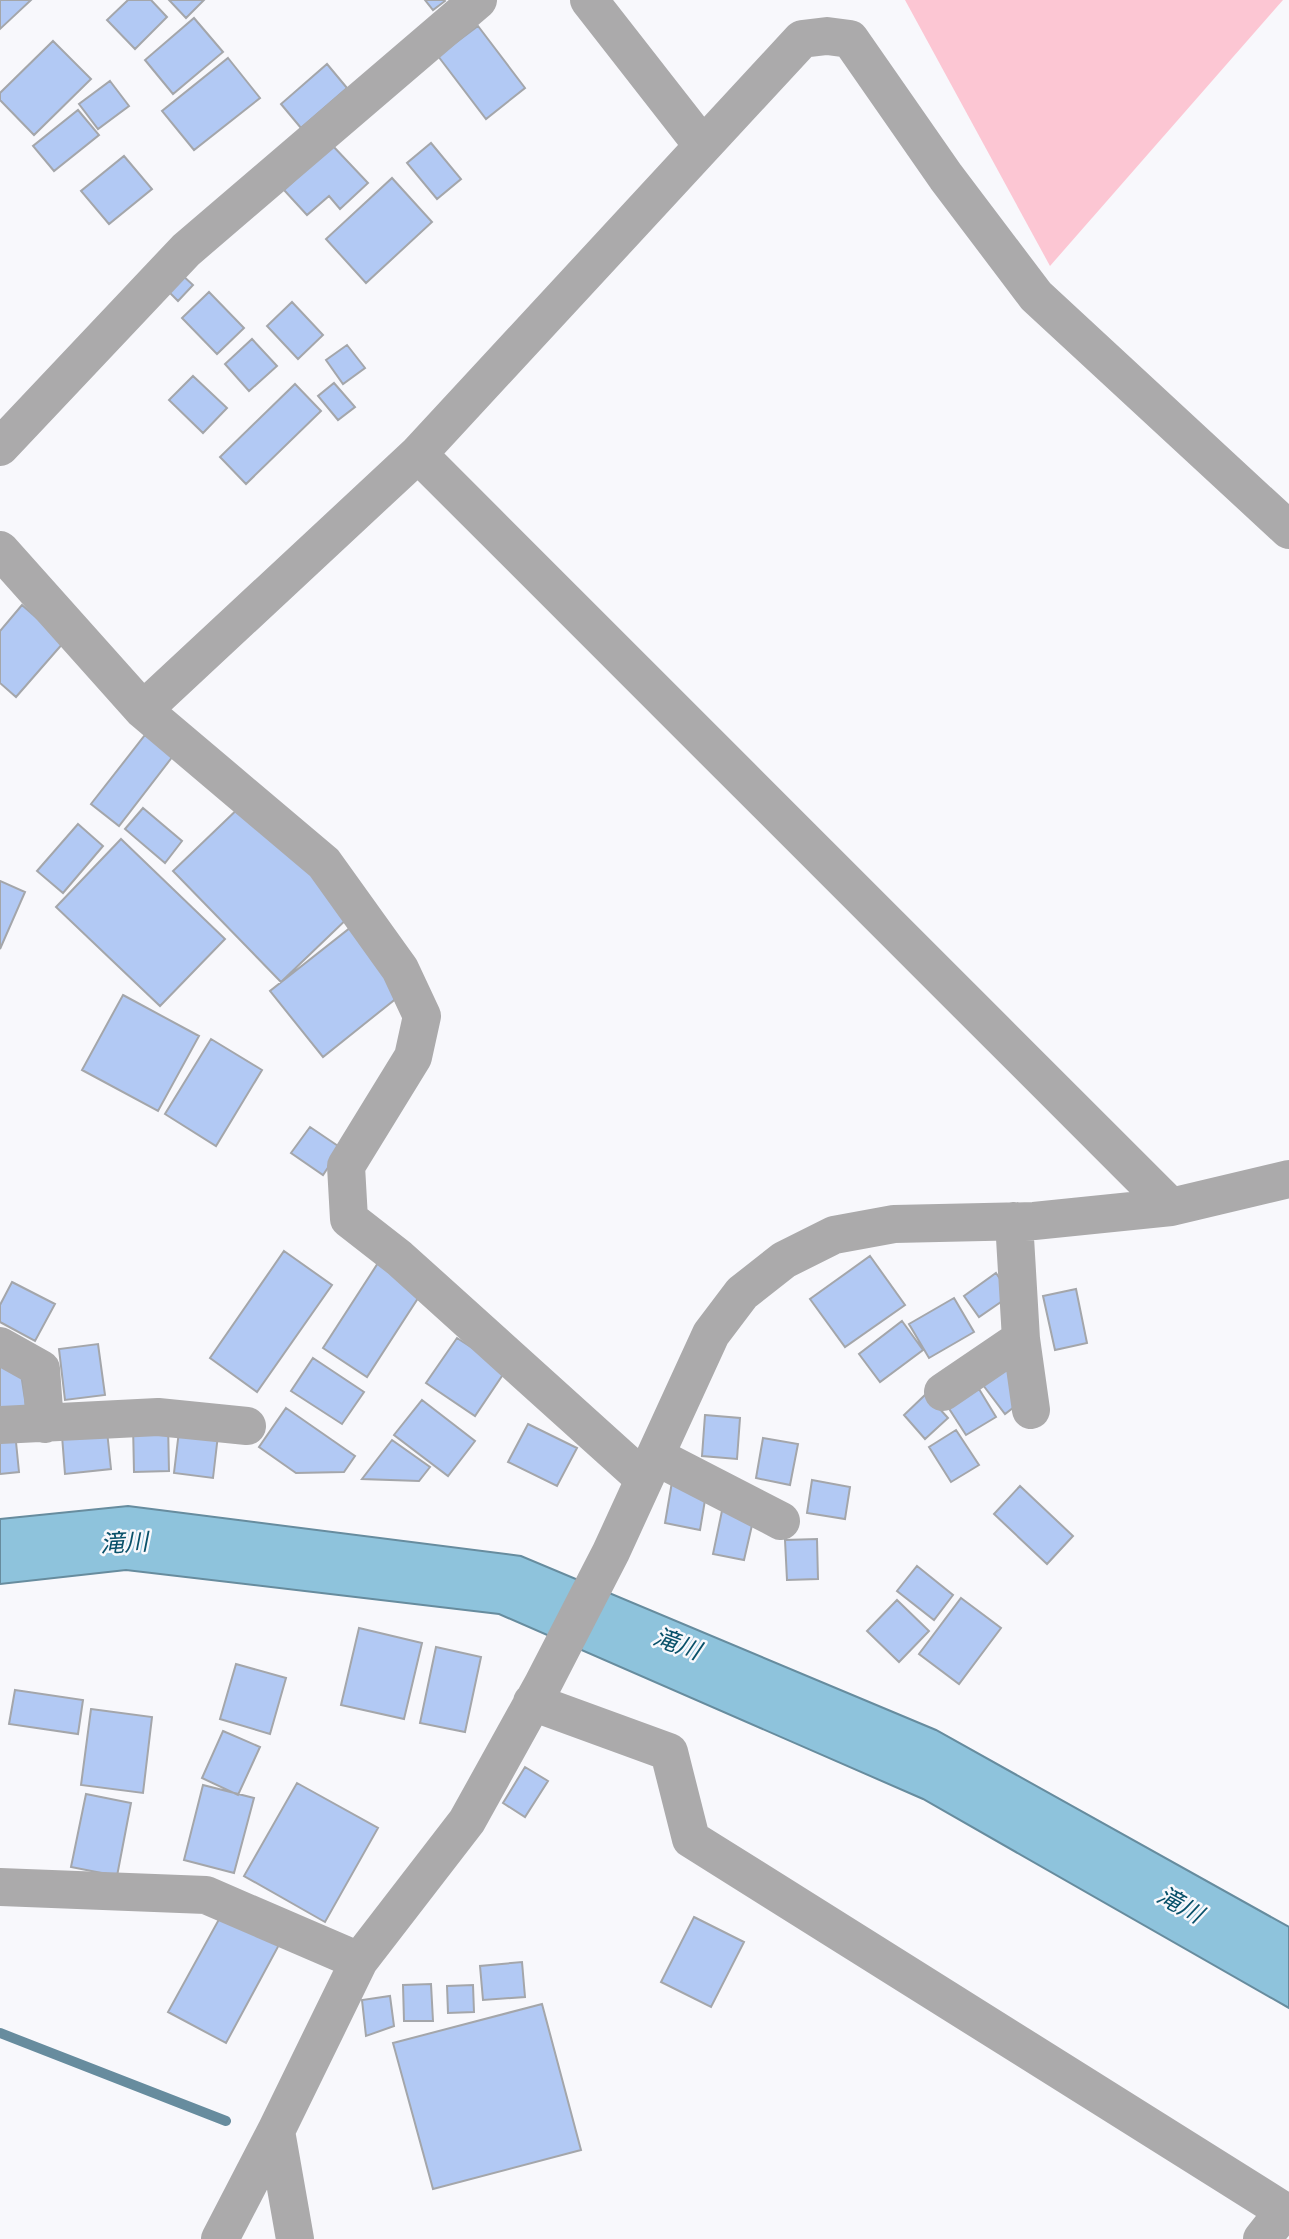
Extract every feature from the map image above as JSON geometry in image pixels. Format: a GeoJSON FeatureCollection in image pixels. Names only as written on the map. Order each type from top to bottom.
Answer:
{"type":"FeatureCollection","features":[{"type":"Feature","properties":{"kind":"street"},"geometry":{"type":"LineString","coordinates":[[0,447],[186,250],[478,0]]}},
{"type":"Feature","properties":{"kind":"street"},"geometry":{"type":"LineString","coordinates":[[589,0],[703,146]]}},
{"type":"Feature","properties":{"kind":"street"},"geometry":{"type":"LineString","coordinates":[[143,710],[418,454],[802,39],[827,36],[850,39],[946,177],[1036,296],[1289,530]]}},
{"type":"Feature","properties":{"kind":"street"},"geometry":{"type":"LineString","coordinates":[[418,454],[1171,1207]]}},
{"type":"Feature","properties":{"kind":"street"},"geometry":{"type":"LineString","coordinates":[[0,550],[143,710],[324,863],[400,969],[422,1016],[413,1057],[346,1166],[349,1219],[650,1467],[781,1521]]}},
{"type":"Feature","properties":{"kind":"street"},"geometry":{"type":"LineString","coordinates":[[220,2239],[359,1961],[467,1821],[538,1693],[611,1552],[711,1334],[742,1293],[784,1260],[834,1235],[894,1224],[1014,1221],[1171,1207],[1289,1179]]}},
{"type":"Feature","properties":{"kind":"street"},"geometry":{"type":"LineString","coordinates":[[1014,1221],[1021,1339],[1031,1410]]}},
{"type":"Feature","properties":{"kind":"street"},"geometry":{"type":"LineString","coordinates":[[943,1392],[1021,1339]]}},
{"type":"Feature","properties":{"kind":"street"},"geometry":{"type":"LineString","coordinates":[[0,1346],[41,1369],[45,1424]]}},
{"type":"Feature","properties":{"kind":"street"},"geometry":{"type":"LineString","coordinates":[[0,1425],[158,1417],[247,1426]]}},
{"type":"Feature","properties":{"kind":"street"},"geometry":{"type":"LineString","coordinates":[[538,1693],[669,1752],[691,1839],[1284,2211],[1262,2239]]}},
{"type":"Feature","properties":{"kind":"street"},"geometry":{"type":"LineString","coordinates":[[0,1887],[206,1895],[359,1961]]}},
{"type":"Feature","properties":{"kind":"street"},"geometry":{"type":"LineString","coordinates":[[276,2131],[295,2239]]}},
{"type":"Feature","properties":{"kind":"shaded area"},"geometry":{"type":"Polygon","coordinates":[[[905,0],[1283,0],[1050,266],[905,0]]]}},
{"type":"Feature","properties":{"kind":"water","name":"滝川"},"geometry":{"type":"Polygon","coordinates":[[[128,1506],[521,1556],[936,1730],[1289,1927],[1289,2008],[923,1799],[499,1614],[126,1570],[0,1584],[0,1519],[128,1506]]]}},
{"type":"Feature","properties":{"kind":"building"},"geometry":{"type":"Polygon","coordinates":[[[0,0],[31,0],[0,29],[0,0]]]}},
{"type":"Feature","properties":{"kind":"building"},"geometry":{"type":"Polygon","coordinates":[[[128,0],[151,0],[167,17],[135,49],[107,20],[128,0]]]}},
{"type":"Feature","properties":{"kind":"building"},"geometry":{"type":"Polygon","coordinates":[[[169,0],[204,0],[186,18],[169,0]]]}},
{"type":"Feature","properties":{"kind":"building"},"geometry":{"type":"Polygon","coordinates":[[[425,0],[444,0],[445,1],[433,10],[425,0]]]}},
{"type":"Feature","properties":{"kind":"building"},"geometry":{"type":"Polygon","coordinates":[[[194,18],[223,52],[173,94],[145,60],[194,18]]]}},
{"type":"Feature","properties":{"kind":"building"},"geometry":{"type":"Polygon","coordinates":[[[478,26],[525,88],[486,119],[438,56],[478,26]]]}},
{"type":"Feature","properties":{"kind":"building"},"geometry":{"type":"Polygon","coordinates":[[[53,41],[91,79],[34,135],[0,100],[0,93],[53,41]]]}},
{"type":"Feature","properties":{"kind":"building"},"geometry":{"type":"Polygon","coordinates":[[[228,58],[260,98],[194,150],[162,111],[228,58]]]}},
{"type":"Feature","properties":{"kind":"building"},"geometry":{"type":"Polygon","coordinates":[[[327,64],[347,88],[301,128],[281,104],[327,64]]]}},
{"type":"Feature","properties":{"kind":"building"},"geometry":{"type":"Polygon","coordinates":[[[110,81],[129,106],[98,129],[79,104],[110,81]]]}},
{"type":"Feature","properties":{"kind":"building"},"geometry":{"type":"Polygon","coordinates":[[[78,110],[99,135],[54,171],[33,146],[78,110]]]}},
{"type":"Feature","properties":{"kind":"building"},"geometry":{"type":"Polygon","coordinates":[[[431,143],[461,179],[437,199],[407,163],[431,143]]]}},
{"type":"Feature","properties":{"kind":"building"},"geometry":{"type":"Polygon","coordinates":[[[332,145],[368,183],[340,209],[329,196],[307,215],[284,190],[332,145]]]}},
{"type":"Feature","properties":{"kind":"building"},"geometry":{"type":"Polygon","coordinates":[[[124,156],[152,189],[109,224],[81,191],[124,156]]]}},
{"type":"Feature","properties":{"kind":"building"},"geometry":{"type":"Polygon","coordinates":[[[392,178],[432,222],[366,283],[326,239],[392,178]]]}},
{"type":"Feature","properties":{"kind":"building"},"geometry":{"type":"Polygon","coordinates":[[[181,274],[193,285],[178,301],[167,290],[181,274]]]}},
{"type":"Feature","properties":{"kind":"building"},"geometry":{"type":"Polygon","coordinates":[[[209,292],[244,328],[217,354],[182,318],[209,292]]]}},
{"type":"Feature","properties":{"kind":"building"},"geometry":{"type":"Polygon","coordinates":[[[292,302],[323,335],[298,359],[267,326],[292,302]]]}},
{"type":"Feature","properties":{"kind":"building"},"geometry":{"type":"Polygon","coordinates":[[[252,339],[277,366],[249,391],[225,364],[252,339]]]}},
{"type":"Feature","properties":{"kind":"building"},"geometry":{"type":"Polygon","coordinates":[[[347,345],[365,368],[343,384],[326,360],[347,345]]]}},
{"type":"Feature","properties":{"kind":"building"},"geometry":{"type":"Polygon","coordinates":[[[193,376],[227,408],[203,433],[169,400],[193,376]]]}},
{"type":"Feature","properties":{"kind":"building"},"geometry":{"type":"Polygon","coordinates":[[[334,383],[355,407],[338,420],[318,396],[334,383]]]}},
{"type":"Feature","properties":{"kind":"building"},"geometry":{"type":"Polygon","coordinates":[[[295,384],[321,411],[246,484],[220,457],[295,384]]]}},
{"type":"Feature","properties":{"kind":"building"},"geometry":{"type":"Polygon","coordinates":[[[22,605],[64,642],[16,697],[0,683],[0,631],[22,605]]]}},
{"type":"Feature","properties":{"kind":"building"},"geometry":{"type":"Polygon","coordinates":[[[145,735],[173,756],[119,826],[91,804],[145,735]]]}},
{"type":"Feature","properties":{"kind":"building"},"geometry":{"type":"Polygon","coordinates":[[[245,802],[353,913],[281,982],[173,871],[245,802]]]}},
{"type":"Feature","properties":{"kind":"building"},"geometry":{"type":"Polygon","coordinates":[[[143,808],[182,841],[165,863],[125,829],[143,808]]]}},
{"type":"Feature","properties":{"kind":"building"},"geometry":{"type":"Polygon","coordinates":[[[78,824],[103,846],[63,893],[37,871],[78,824]]]}},
{"type":"Feature","properties":{"kind":"building"},"geometry":{"type":"Polygon","coordinates":[[[121,839],[225,939],[160,1006],[56,907],[121,839]]]}},
{"type":"Feature","properties":{"kind":"building"},"geometry":{"type":"Polygon","coordinates":[[[0,881],[25,892],[0,949],[0,881]]]}},
{"type":"Feature","properties":{"kind":"building"},"geometry":{"type":"Polygon","coordinates":[[[355,924],[408,989],[323,1057],[270,991],[355,924]]]}},
{"type":"Feature","properties":{"kind":"building"},"geometry":{"type":"Polygon","coordinates":[[[123,995],[199,1036],[158,1111],[82,1070],[123,995]]]}},
{"type":"Feature","properties":{"kind":"building"},"geometry":{"type":"Polygon","coordinates":[[[211,1039],[262,1070],[216,1146],[165,1114],[211,1039]]]}},
{"type":"Feature","properties":{"kind":"building"},"geometry":{"type":"Polygon","coordinates":[[[310,1127],[341,1148],[323,1175],[291,1153],[310,1127]]]}},
{"type":"Feature","properties":{"kind":"building"},"geometry":{"type":"Polygon","coordinates":[[[284,1251],[332,1285],[257,1392],[210,1358],[284,1251]]]}},
{"type":"Feature","properties":{"kind":"building"},"geometry":{"type":"Polygon","coordinates":[[[870,1256],[905,1305],[845,1347],[810,1299],[870,1256]]]}},
{"type":"Feature","properties":{"kind":"building"},"geometry":{"type":"Polygon","coordinates":[[[378,1263],[422,1292],[367,1377],[323,1348],[378,1263]]]}},
{"type":"Feature","properties":{"kind":"building"},"geometry":{"type":"Polygon","coordinates":[[[996,1273],[1011,1295],[979,1317],[964,1296],[996,1273]]]}},
{"type":"Feature","properties":{"kind":"building"},"geometry":{"type":"Polygon","coordinates":[[[12,1282],[55,1304],[35,1341],[0,1322],[0,1305],[12,1282]]]}},
{"type":"Feature","properties":{"kind":"building"},"geometry":{"type":"Polygon","coordinates":[[[1076,1289],[1087,1343],[1055,1350],[1043,1296],[1076,1289]]]}},
{"type":"Feature","properties":{"kind":"building"},"geometry":{"type":"Polygon","coordinates":[[[954,1298],[974,1332],[929,1358],[909,1324],[954,1298]]]}},
{"type":"Feature","properties":{"kind":"building"},"geometry":{"type":"Polygon","coordinates":[[[902,1321],[923,1350],[880,1382],[859,1354],[902,1321]]]}},
{"type":"Feature","properties":{"kind":"building"},"geometry":{"type":"Polygon","coordinates":[[[457,1338],[506,1370],[475,1416],[426,1383],[457,1338]]]}},
{"type":"Feature","properties":{"kind":"building"},"geometry":{"type":"Polygon","coordinates":[[[98,1344],[105,1395],[65,1400],[59,1349],[98,1344]]]}},
{"type":"Feature","properties":{"kind":"building"},"geometry":{"type":"Polygon","coordinates":[[[18,1354],[26,1406],[0,1410],[0,1357],[18,1354]]]}},
{"type":"Feature","properties":{"kind":"building"},"geometry":{"type":"Polygon","coordinates":[[[313,1358],[364,1392],[342,1424],[291,1391],[313,1358]]]}},
{"type":"Feature","properties":{"kind":"building"},"geometry":{"type":"Polygon","coordinates":[[[1006,1368],[1027,1397],[1005,1414],[983,1385],[1006,1368]]]}},
{"type":"Feature","properties":{"kind":"building"},"geometry":{"type":"Polygon","coordinates":[[[979,1389],[996,1417],[966,1435],[948,1407],[979,1389]]]}},
{"type":"Feature","properties":{"kind":"building"},"geometry":{"type":"Polygon","coordinates":[[[926,1394],[948,1418],[925,1439],[904,1415],[926,1394]]]}},
{"type":"Feature","properties":{"kind":"building"},"geometry":{"type":"Polygon","coordinates":[[[422,1400],[475,1441],[448,1476],[394,1435],[422,1400]]]}},
{"type":"Feature","properties":{"kind":"building"},"geometry":{"type":"Polygon","coordinates":[[[286,1408],[355,1456],[344,1472],[296,1473],[259,1447],[286,1408]]]}},
{"type":"Feature","properties":{"kind":"building"},"geometry":{"type":"Polygon","coordinates":[[[705,1415],[740,1418],[737,1459],[702,1456],[705,1415]]]}},
{"type":"Feature","properties":{"kind":"building"},"geometry":{"type":"Polygon","coordinates":[[[168,1423],[169,1471],[134,1472],[133,1424],[168,1423]]]}},
{"type":"Feature","properties":{"kind":"building"},"geometry":{"type":"Polygon","coordinates":[[[528,1424],[577,1448],[557,1486],[508,1462],[528,1424]]]}},
{"type":"Feature","properties":{"kind":"building"},"geometry":{"type":"Polygon","coordinates":[[[956,1430],[979,1465],[951,1482],[929,1447],[956,1430]]]}},
{"type":"Feature","properties":{"kind":"building"},"geometry":{"type":"Polygon","coordinates":[[[107,1431],[111,1469],[65,1474],[62,1436],[107,1431]]]}},
{"type":"Feature","properties":{"kind":"building"},"geometry":{"type":"Polygon","coordinates":[[[179,1431],[218,1435],[213,1478],[174,1473],[179,1431]]]}},
{"type":"Feature","properties":{"kind":"building"},"geometry":{"type":"Polygon","coordinates":[[[15,1432],[19,1472],[0,1474],[0,1434],[15,1432]]]}},
{"type":"Feature","properties":{"kind":"building"},"geometry":{"type":"Polygon","coordinates":[[[763,1438],[798,1444],[790,1485],[756,1478],[763,1438]]]}},
{"type":"Feature","properties":{"kind":"building"},"geometry":{"type":"Polygon","coordinates":[[[392,1440],[430,1467],[419,1481],[362,1479],[392,1440]]]}},
{"type":"Feature","properties":{"kind":"building"},"geometry":{"type":"Polygon","coordinates":[[[812,1480],[850,1487],[845,1519],[807,1513],[812,1480]]]}},
{"type":"Feature","properties":{"kind":"building"},"geometry":{"type":"Polygon","coordinates":[[[672,1482],[707,1488],[700,1530],[665,1523],[672,1482]]]}},
{"type":"Feature","properties":{"kind":"building"},"geometry":{"type":"Polygon","coordinates":[[[1020,1486],[1073,1536],[1047,1564],[994,1514],[1020,1486]]]}},
{"type":"Feature","properties":{"kind":"building"},"geometry":{"type":"Polygon","coordinates":[[[723,1506],[755,1512],[744,1560],[713,1554],[723,1506]]]}},
{"type":"Feature","properties":{"kind":"building"},"geometry":{"type":"Polygon","coordinates":[[[817,1539],[818,1579],[787,1580],[785,1540],[817,1539]]]}},
{"type":"Feature","properties":{"kind":"building"},"geometry":{"type":"Polygon","coordinates":[[[917,1566],[953,1595],[934,1620],[897,1591],[917,1566]]]}},
{"type":"Feature","properties":{"kind":"building"},"geometry":{"type":"Polygon","coordinates":[[[961,1598],[1001,1628],[959,1684],[919,1654],[961,1598]]]}},
{"type":"Feature","properties":{"kind":"building"},"geometry":{"type":"Polygon","coordinates":[[[897,1600],[929,1631],[899,1662],[867,1631],[897,1600]]]}},
{"type":"Feature","properties":{"kind":"building"},"geometry":{"type":"Polygon","coordinates":[[[359,1628],[422,1643],[404,1719],[341,1705],[359,1628]]]}},
{"type":"Feature","properties":{"kind":"building"},"geometry":{"type":"Polygon","coordinates":[[[436,1647],[481,1657],[465,1732],[420,1723],[436,1647]]]}},
{"type":"Feature","properties":{"kind":"building"},"geometry":{"type":"Polygon","coordinates":[[[236,1664],[286,1678],[270,1734],[220,1719],[236,1664]]]}},
{"type":"Feature","properties":{"kind":"building"},"geometry":{"type":"Polygon","coordinates":[[[15,1690],[83,1700],[78,1734],[9,1724],[15,1690]]]}},
{"type":"Feature","properties":{"kind":"building"},"geometry":{"type":"Polygon","coordinates":[[[91,1709],[152,1717],[143,1793],[81,1785],[91,1709]]]}},
{"type":"Feature","properties":{"kind":"building"},"geometry":{"type":"Polygon","coordinates":[[[223,1731],[260,1747],[238,1795],[202,1778],[223,1731]]]}},
{"type":"Feature","properties":{"kind":"building"},"geometry":{"type":"Polygon","coordinates":[[[525,1767],[548,1781],[525,1817],[503,1803],[525,1767]]]}},
{"type":"Feature","properties":{"kind":"building"},"geometry":{"type":"Polygon","coordinates":[[[297,1783],[378,1828],[325,1922],[244,1876],[297,1783]]]}},
{"type":"Feature","properties":{"kind":"building"},"geometry":{"type":"Polygon","coordinates":[[[203,1785],[254,1798],[234,1873],[184,1860],[203,1785]]]}},
{"type":"Feature","properties":{"kind":"building"},"geometry":{"type":"Polygon","coordinates":[[[86,1794],[131,1803],[117,1876],[71,1867],[86,1794]]]}},
{"type":"Feature","properties":{"kind":"building"},"geometry":{"type":"Polygon","coordinates":[[[223,1912],[280,1943],[226,2043],[168,2012],[223,1912]]]}},
{"type":"Feature","properties":{"kind":"building"},"geometry":{"type":"Polygon","coordinates":[[[694,1917],[744,1942],[711,2007],[661,1982],[694,1917]]]}},
{"type":"Feature","properties":{"kind":"building"},"geometry":{"type":"Polygon","coordinates":[[[522,1962],[525,1997],[483,2000],[480,1966],[522,1962]]]}},
{"type":"Feature","properties":{"kind":"building"},"geometry":{"type":"Polygon","coordinates":[[[431,1984],[433,2021],[404,2021],[403,1985],[431,1984]]]}},
{"type":"Feature","properties":{"kind":"building"},"geometry":{"type":"Polygon","coordinates":[[[473,1985],[474,2012],[448,2013],[447,1986],[473,1985]]]}},
{"type":"Feature","properties":{"kind":"building"},"geometry":{"type":"Polygon","coordinates":[[[390,1996],[394,2026],[366,2036],[362,2000],[390,1996]]]}},
{"type":"Feature","properties":{"kind":"building"},"geometry":{"type":"Polygon","coordinates":[[[542,2004],[581,2150],[433,2189],[393,2043],[542,2004]]]}},
{"type":"Feature","properties":{"kind":"waterway"},"geometry":{"type":"LineString","coordinates":[[0,2033],[226,2121]]}}]}
